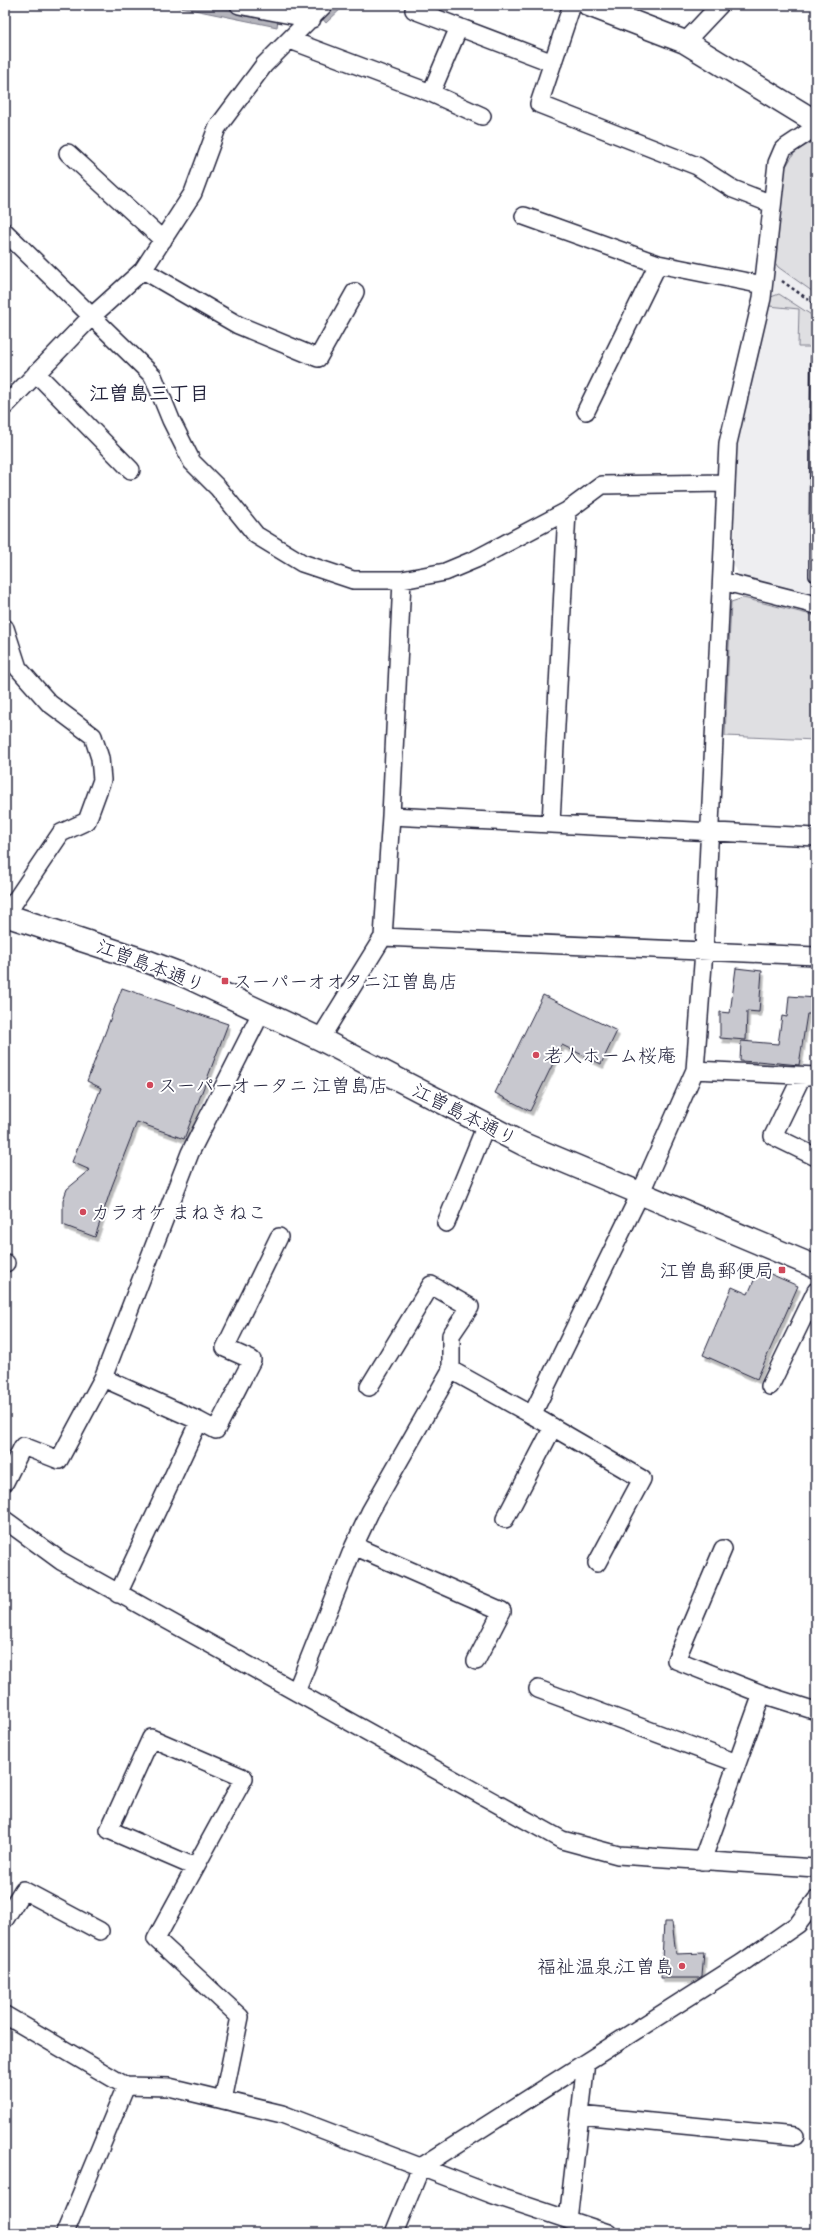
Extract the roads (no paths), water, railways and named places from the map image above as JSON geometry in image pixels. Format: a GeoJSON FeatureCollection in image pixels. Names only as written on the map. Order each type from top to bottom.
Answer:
{"type":"FeatureCollection","features":[{"type":"Feature","properties":{"kind":"street"},"geometry":{"type":"LineString","coordinates":[[239,5],[312,19]]}},
{"type":"Feature","properties":{"kind":"street"},"geometry":{"type":"LineString","coordinates":[[5,406],[91,316],[143,270],[193,193],[217,128],[264,65],[312,19],[324,5]]}},
{"type":"Feature","properties":{"kind":"street"},"geometry":{"type":"LineString","coordinates":[[572,5],[539,104],[697,166],[733,189],[772,204]]}},
{"type":"Feature","properties":{"kind":"street"},"geometry":{"type":"LineString","coordinates":[[589,5],[685,42],[816,122]]}},
{"type":"Feature","properties":{"kind":"street"},"geometry":{"type":"LineString","coordinates":[[685,42],[720,5]]}},
{"type":"Feature","properties":{"kind":"street"},"geometry":{"type":"LineString","coordinates":[[414,10],[553,64]]}},
{"type":"Feature","properties":{"kind":"street"},"geometry":{"type":"LineString","coordinates":[[431,93],[459,27]]}},
{"type":"Feature","properties":{"kind":"street"},"geometry":{"type":"LineString","coordinates":[[290,40],[431,93],[482,116]]}},
{"type":"Feature","properties":{"kind":"street"},"geometry":{"type":"LineString","coordinates":[[532,1415],[640,1194],[695,1070],[704,951],[708,831],[722,581],[724,483],[728,443],[764,277],[777,163],[783,149],[816,127]]}},
{"type":"Feature","properties":{"kind":"street"},"geometry":{"type":"LineString","coordinates":[[68,153],[163,240]]}},
{"type":"Feature","properties":{"kind":"street"},"geometry":{"type":"LineString","coordinates":[[524,216],[658,264],[764,277]]}},
{"type":"Feature","properties":{"kind":"street"},"geometry":{"type":"LineString","coordinates":[[5,232],[153,376],[171,420],[192,462],[218,488],[256,535],[302,563],[353,580],[402,580],[445,572],[476,559],[566,510],[602,485],[724,483]]}},
{"type":"Feature","properties":{"kind":"street"},"geometry":{"type":"LineString","coordinates":[[586,411],[658,264]]}},
{"type":"Feature","properties":{"kind":"street"},"geometry":{"type":"LineString","coordinates":[[143,270],[238,325],[318,358],[355,292]]}},
{"type":"Feature","properties":{"kind":"street"},"geometry":{"type":"LineString","coordinates":[[36,374],[131,470]]}},
{"type":"Feature","properties":{"kind":"street"},"geometry":{"type":"LineString","coordinates":[[550,823],[566,510]]}},
{"type":"Feature","properties":{"kind":"street"},"geometry":{"type":"LineString","coordinates":[[320,1039],[383,937],[391,816],[402,580]]}},
{"type":"Feature","properties":{"kind":"street"},"geometry":{"type":"LineString","coordinates":[[722,581],[816,605]]}},
{"type":"Feature","properties":{"kind":"street"},"geometry":{"type":"LineString","coordinates":[[5,628],[18,668],[49,703],[93,736],[100,758],[102,780],[87,821],[61,833],[5,916]]}},
{"type":"Feature","properties":{"kind":"street"},"geometry":{"type":"LineString","coordinates":[[391,816],[816,837]]}},
{"type":"Feature","properties":{"kind":"street","name":"江曽島本通り"},"geometry":{"type":"LineString","coordinates":[[5,916],[149,962],[262,1011],[320,1039],[523,1144],[816,1267]]}},
{"type":"Feature","properties":{"kind":"street"},"geometry":{"type":"LineString","coordinates":[[383,937],[816,956]]}},
{"type":"Feature","properties":{"kind":"street"},"geometry":{"type":"LineString","coordinates":[[5,1482],[23,1446],[59,1460],[103,1378],[190,1153],[262,1011]]}},
{"type":"Feature","properties":{"kind":"street"},"geometry":{"type":"LineString","coordinates":[[695,1070],[809,1076],[773,1136],[816,1156]]}},
{"type":"Feature","properties":{"kind":"street"},"geometry":{"type":"LineString","coordinates":[[446,1223],[486,1125]]}},
{"type":"Feature","properties":{"kind":"street"},"geometry":{"type":"LineString","coordinates":[[103,1378],[216,1430],[252,1360],[225,1348],[279,1237]]}},
{"type":"Feature","properties":{"kind":"street"},"geometry":{"type":"LineString","coordinates":[[296,1692],[354,1546],[370,1512],[451,1370],[452,1335],[470,1307],[431,1285],[368,1387]]}},
{"type":"Feature","properties":{"kind":"street"},"geometry":{"type":"LineString","coordinates":[[770,1386],[816,1291]]}},
{"type":"Feature","properties":{"kind":"street"},"geometry":{"type":"LineString","coordinates":[[451,1370],[642,1479],[597,1563]]}},
{"type":"Feature","properties":{"kind":"street"},"geometry":{"type":"LineString","coordinates":[[118,1594],[199,1421]]}},
{"type":"Feature","properties":{"kind":"street"},"geometry":{"type":"LineString","coordinates":[[505,1518],[553,1427]]}},
{"type":"Feature","properties":{"kind":"street"},"geometry":{"type":"LineString","coordinates":[[5,1520],[61,1561],[118,1594],[562,1840],[618,1855],[816,1868]]}},
{"type":"Feature","properties":{"kind":"street"},"geometry":{"type":"LineString","coordinates":[[354,1546],[502,1611],[476,1661]]}},
{"type":"Feature","properties":{"kind":"street"},"geometry":{"type":"LineString","coordinates":[[723,1549],[676,1660],[762,1694],[816,1711]]}},
{"type":"Feature","properties":{"kind":"street"},"geometry":{"type":"LineString","coordinates":[[538,1689],[737,1763]]}},
{"type":"Feature","properties":{"kind":"street"},"geometry":{"type":"LineString","coordinates":[[702,1860],[762,1694]]}},
{"type":"Feature","properties":{"kind":"street"},"geometry":{"type":"LineString","coordinates":[[195,1867],[109,1830],[151,1738],[244,1778],[156,1939],[240,2017],[223,2100]]}},
{"type":"Feature","properties":{"kind":"street"},"geometry":{"type":"LineString","coordinates":[[5,1919],[23,1890],[100,1931]]}},
{"type":"Feature","properties":{"kind":"street"},"geometry":{"type":"LineString","coordinates":[[394,2233],[421,2167],[742,1963],[798,1924],[816,1900]]}},
{"type":"Feature","properties":{"kind":"street"},"geometry":{"type":"LineString","coordinates":[[5,2015],[126,2086],[170,2087],[282,2114],[421,2167],[608,2233]]}},
{"type":"Feature","properties":{"kind":"street"},"geometry":{"type":"LineString","coordinates":[[568,2220],[586,2062]]}},
{"type":"Feature","properties":{"kind":"street"},"geometry":{"type":"LineString","coordinates":[[65,2233],[126,2086]]}},
{"type":"Feature","properties":{"kind":"street"},"geometry":{"type":"LineString","coordinates":[[580,2115],[794,2136]]}},
{"type":"Feature","properties":{"kind":"lane"},"geometry":{"type":"LineString","coordinates":[[816,357],[814,568],[814,576],[816,577]]}},
{"type":"Feature","properties":{"kind":"place","name":"スーパーオオタニ江曽島店"},"geometry":{"type":"Point","coordinates":[225,981]}},
{"type":"Feature","properties":{"kind":"place","name":"老人ホーム桜庵"},"geometry":{"type":"Point","coordinates":[536,1055]}},
{"type":"Feature","properties":{"kind":"place","name":"スーパーオータニ 江曽島店"},"geometry":{"type":"Point","coordinates":[150,1085]}},
{"type":"Feature","properties":{"kind":"place","name":"カラオケ まねきねこ"},"geometry":{"type":"Point","coordinates":[83,1212]}},
{"type":"Feature","properties":{"kind":"place","name":"江曽島郵便局"},"geometry":{"type":"Point","coordinates":[782,1270]}},
{"type":"Feature","properties":{"kind":"place","name":"福祉温泉;江曽島"},"geometry":{"type":"Point","coordinates":[682,1966]}},
{"type":"Feature","properties":{"kind":"district","name":"江曽島三丁目"},"geometry":{"type":"Point","coordinates":[149,393]}}]}
